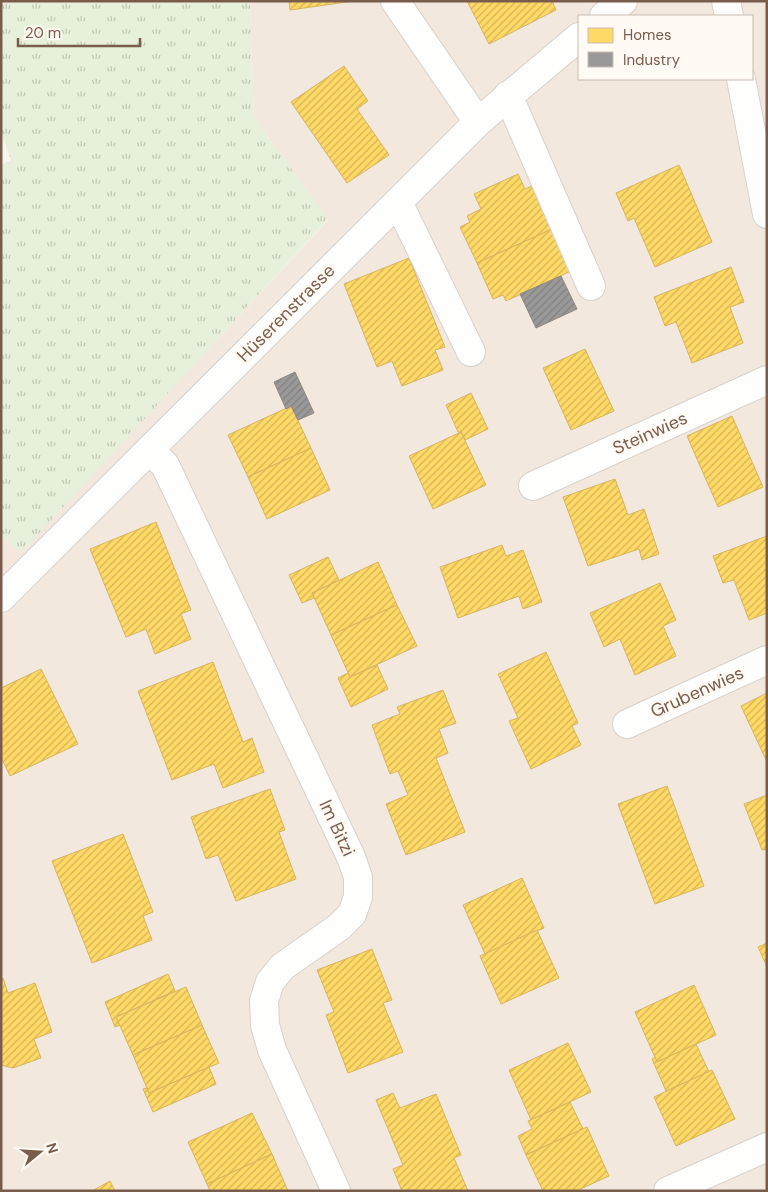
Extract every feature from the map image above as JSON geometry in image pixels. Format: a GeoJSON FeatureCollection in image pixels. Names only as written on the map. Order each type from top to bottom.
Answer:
{"type":"FeatureCollection","features":[{"type":"Feature","properties":{"kind":"street"},"geometry":{"type":"LineString","coordinates":[[395,1],[478,122]]}},
{"type":"Feature","properties":{"kind":"street"},"geometry":{"type":"LineString","coordinates":[[605,15],[622,1]]}},
{"type":"Feature","properties":{"kind":"street"},"geometry":{"type":"LineString","coordinates":[[726,1],[729,15]]}},
{"type":"Feature","properties":{"kind":"street","name":"Hüserenstrasse"},"geometry":{"type":"LineString","coordinates":[[1,598],[478,122],[578,38]]}},
{"type":"Feature","properties":{"kind":"street"},"geometry":{"type":"LineString","coordinates":[[740,80],[767,214]]}},
{"type":"Feature","properties":{"kind":"street"},"geometry":{"type":"LineString","coordinates":[[508,95],[591,286]]}},
{"type":"Feature","properties":{"kind":"street"},"geometry":{"type":"LineString","coordinates":[[398,202],[471,352]]}},
{"type":"Feature","properties":{"kind":"street","name":"Steinwies"},"geometry":{"type":"LineString","coordinates":[[533,486],[767,380]]}},
{"type":"Feature","properties":{"kind":"street","name":"Im Bitzi"},"geometry":{"type":"LineString","coordinates":[[149,450],[165,466],[351,857],[358,877],[358,897],[352,914],[340,927],[282,967],[270,982],[264,1001],[264,1025],[272,1050],[336,1191]]}},
{"type":"Feature","properties":{"kind":"street","name":"Grubenwies"},"geometry":{"type":"LineString","coordinates":[[627,724],[767,660]]}},
{"type":"Feature","properties":{"kind":"street"},"geometry":{"type":"LineString","coordinates":[[668,1191],[767,1147]]}},
{"type":"Feature","properties":{"kind":"shaded area"},"geometry":{"type":"Polygon","coordinates":[[[250,1],[767,1],[767,1191],[1,1191],[1,537],[21,551],[328,220],[254,117],[250,1]]]}},
{"type":"Feature","properties":{"kind":"green space"},"geometry":{"type":"Polygon","coordinates":[[[1,1],[250,1],[254,117],[328,219],[22,552],[1,537],[1,165],[11,160],[1,132],[1,1]]]}},
{"type":"Feature","properties":{"kind":"building: Homes"},"geometry":{"type":"Polygon","coordinates":[[[289,1],[354,1],[290,10],[289,1]]]}},
{"type":"Feature","properties":{"kind":"building: Homes"},"geometry":{"type":"Polygon","coordinates":[[[467,1],[552,1],[556,10],[489,44],[467,1]]]}},
{"type":"Feature","properties":{"kind":"building: Homes"},"geometry":{"type":"Polygon","coordinates":[[[344,66],[368,101],[357,109],[389,155],[347,183],[291,102],[344,66]]]}},
{"type":"Feature","properties":{"kind":"building: Homes"},"geometry":{"type":"Polygon","coordinates":[[[679,165],[712,242],[655,267],[634,218],[628,221],[616,193],[679,165]]]}},
{"type":"Feature","properties":{"kind":"building: Homes"},"geometry":{"type":"Polygon","coordinates":[[[518,174],[525,189],[532,186],[552,229],[477,263],[460,227],[470,222],[467,216],[481,209],[474,194],[518,174]]]}},
{"type":"Feature","properties":{"kind":"building: Homes"},"geometry":{"type":"Polygon","coordinates":[[[552,229],[571,271],[506,301],[503,295],[493,299],[477,263],[552,229]]]}},
{"type":"Feature","properties":{"kind":"building: Homes"},"geometry":{"type":"Polygon","coordinates":[[[409,258],[445,347],[435,350],[443,370],[402,386],[392,361],[377,367],[344,284],[409,258]]]}},
{"type":"Feature","properties":{"kind":"building: Homes"},"geometry":{"type":"Polygon","coordinates":[[[731,267],[744,302],[730,307],[743,343],[692,363],[676,322],[665,326],[654,297],[731,267]]]}},
{"type":"Feature","properties":{"kind":"building: Homes"},"geometry":{"type":"Polygon","coordinates":[[[585,349],[614,411],[571,430],[543,368],[585,349]]]}},
{"type":"Feature","properties":{"kind":"building: Homes"},"geometry":{"type":"Polygon","coordinates":[[[471,393],[488,429],[465,440],[461,432],[458,432],[446,405],[471,393]]]}},
{"type":"Feature","properties":{"kind":"building: Homes"},"geometry":{"type":"Polygon","coordinates":[[[291,406],[311,448],[248,477],[228,435],[291,406]]]}},
{"type":"Feature","properties":{"kind":"building: Homes"},"geometry":{"type":"Polygon","coordinates":[[[732,416],[763,487],[718,507],[687,436],[732,416]]]}},
{"type":"Feature","properties":{"kind":"building: Homes"},"geometry":{"type":"Polygon","coordinates":[[[461,432],[486,485],[433,509],[409,456],[461,432]]]}},
{"type":"Feature","properties":{"kind":"building: Homes"},"geometry":{"type":"Polygon","coordinates":[[[311,448],[330,490],[267,519],[248,477],[311,448]]]}},
{"type":"Feature","properties":{"kind":"building: Homes"},"geometry":{"type":"Polygon","coordinates":[[[615,479],[628,515],[644,509],[659,554],[642,560],[639,549],[588,566],[563,497],[615,479]]]}},
{"type":"Feature","properties":{"kind":"building: Homes"},"geometry":{"type":"Polygon","coordinates":[[[156,522],[191,610],[181,614],[191,639],[155,654],[146,629],[126,637],[90,549],[156,522]]]}},
{"type":"Feature","properties":{"kind":"building: Homes"},"geometry":{"type":"Polygon","coordinates":[[[767,536],[767,613],[749,620],[734,580],[723,583],[713,556],[767,536]]]}},
{"type":"Feature","properties":{"kind":"building: Homes"},"geometry":{"type":"Polygon","coordinates":[[[502,545],[506,556],[523,550],[542,602],[523,609],[519,596],[458,618],[440,567],[502,545]]]}},
{"type":"Feature","properties":{"kind":"building: Homes"},"geometry":{"type":"Polygon","coordinates":[[[328,557],[339,580],[312,593],[314,598],[302,603],[289,575],[328,557]]]}},
{"type":"Feature","properties":{"kind":"building: Homes"},"geometry":{"type":"Polygon","coordinates":[[[378,562],[397,605],[331,635],[312,593],[378,562]]]}},
{"type":"Feature","properties":{"kind":"building: Homes"},"geometry":{"type":"Polygon","coordinates":[[[660,583],[676,620],[663,626],[676,656],[635,675],[620,639],[604,647],[590,613],[660,583]]]}},
{"type":"Feature","properties":{"kind":"building: Homes"},"geometry":{"type":"Polygon","coordinates":[[[397,605],[417,646],[350,677],[331,635],[397,605]]]}},
{"type":"Feature","properties":{"kind":"building: Homes"},"geometry":{"type":"Polygon","coordinates":[[[546,652],[578,723],[572,726],[581,745],[531,769],[509,721],[518,718],[498,674],[546,652]]]}},
{"type":"Feature","properties":{"kind":"building: Homes"},"geometry":{"type":"Polygon","coordinates":[[[213,662],[243,742],[252,738],[264,772],[223,788],[214,764],[172,780],[138,691],[213,662]]]}},
{"type":"Feature","properties":{"kind":"building: Homes"},"geometry":{"type":"Polygon","coordinates":[[[377,665],[388,689],[351,707],[338,678],[348,673],[350,677],[377,665]]]}},
{"type":"Feature","properties":{"kind":"building: Homes"},"geometry":{"type":"Polygon","coordinates":[[[41,669],[78,744],[10,776],[1,757],[1,688],[41,669]]]}},
{"type":"Feature","properties":{"kind":"building: Homes"},"geometry":{"type":"Polygon","coordinates":[[[443,690],[456,723],[439,729],[448,753],[436,758],[465,832],[406,855],[386,804],[408,795],[398,771],[390,774],[372,725],[400,714],[397,707],[443,690]]]}},
{"type":"Feature","properties":{"kind":"building: Homes"},"geometry":{"type":"Polygon","coordinates":[[[767,693],[767,762],[741,706],[767,693]]]}},
{"type":"Feature","properties":{"kind":"building: Homes"},"geometry":{"type":"Polygon","coordinates":[[[667,786],[704,886],[655,904],[618,804],[667,786]]]}},
{"type":"Feature","properties":{"kind":"building: Homes"},"geometry":{"type":"Polygon","coordinates":[[[270,789],[285,830],[279,832],[296,879],[236,901],[218,855],[206,859],[191,817],[270,789]]]}},
{"type":"Feature","properties":{"kind":"building: Homes"},"geometry":{"type":"Polygon","coordinates":[[[767,795],[767,849],[762,850],[744,804],[767,795]]]}},
{"type":"Feature","properties":{"kind":"building: Homes"},"geometry":{"type":"Polygon","coordinates":[[[123,834],[153,912],[143,916],[152,940],[92,963],[52,861],[123,834]]]}},
{"type":"Feature","properties":{"kind":"building: Homes"},"geometry":{"type":"Polygon","coordinates":[[[522,878],[544,928],[485,954],[463,905],[522,878]]]}},
{"type":"Feature","properties":{"kind":"building: Homes"},"geometry":{"type":"Polygon","coordinates":[[[537,930],[559,978],[501,1004],[480,956],[537,930]]]}},
{"type":"Feature","properties":{"kind":"building: Homes"},"geometry":{"type":"Polygon","coordinates":[[[767,943],[767,967],[758,947],[767,943]]]}},
{"type":"Feature","properties":{"kind":"building: Homes"},"geometry":{"type":"Polygon","coordinates":[[[372,949],[392,1000],[383,1003],[403,1052],[348,1073],[326,1015],[334,1012],[317,970],[372,949]]]}},
{"type":"Feature","properties":{"kind":"building: Homes"},"geometry":{"type":"Polygon","coordinates":[[[168,974],[175,991],[116,1017],[120,1025],[115,1027],[105,1002],[168,974]]]}},
{"type":"Feature","properties":{"kind":"building: Homes"},"geometry":{"type":"Polygon","coordinates":[[[3,978],[8,993],[35,983],[52,1032],[34,1039],[41,1058],[13,1068],[1,1065],[1,979],[3,978]]]}},
{"type":"Feature","properties":{"kind":"building: Homes"},"geometry":{"type":"Polygon","coordinates":[[[694,985],[716,1035],[657,1062],[635,1012],[694,985]]]}},
{"type":"Feature","properties":{"kind":"building: Homes"},"geometry":{"type":"Polygon","coordinates":[[[186,987],[202,1025],[133,1055],[116,1017],[186,987]]]}},
{"type":"Feature","properties":{"kind":"building: Homes"},"geometry":{"type":"Polygon","coordinates":[[[202,1025],[219,1063],[149,1093],[133,1055],[202,1025]]]}},
{"type":"Feature","properties":{"kind":"building: Homes"},"geometry":{"type":"Polygon","coordinates":[[[568,1043],[591,1092],[531,1120],[509,1070],[568,1043]]]}},
{"type":"Feature","properties":{"kind":"building: Homes"},"geometry":{"type":"Polygon","coordinates":[[[696,1044],[709,1072],[666,1091],[652,1059],[655,1057],[657,1062],[696,1044]]]}},
{"type":"Feature","properties":{"kind":"building: Homes"},"geometry":{"type":"Polygon","coordinates":[[[209,1067],[216,1084],[153,1112],[143,1089],[147,1088],[149,1093],[209,1067]]]}},
{"type":"Feature","properties":{"kind":"building: Homes"},"geometry":{"type":"Polygon","coordinates":[[[712,1070],[735,1119],[676,1146],[654,1097],[712,1070]]]}},
{"type":"Feature","properties":{"kind":"building: Homes"},"geometry":{"type":"Polygon","coordinates":[[[393,1093],[400,1108],[436,1094],[461,1155],[454,1158],[468,1191],[402,1191],[393,1169],[403,1165],[376,1100],[393,1093]]]}},
{"type":"Feature","properties":{"kind":"building: Homes"},"geometry":{"type":"Polygon","coordinates":[[[570,1102],[583,1129],[526,1155],[518,1136],[532,1129],[528,1121],[570,1102]]]}},
{"type":"Feature","properties":{"kind":"building: Homes"},"geometry":{"type":"Polygon","coordinates":[[[252,1113],[272,1154],[207,1184],[188,1142],[252,1113]]]}},
{"type":"Feature","properties":{"kind":"building: Homes"},"geometry":{"type":"Polygon","coordinates":[[[587,1127],[609,1176],[576,1191],[543,1191],[526,1155],[587,1127]]]}},
{"type":"Feature","properties":{"kind":"building: Homes"},"geometry":{"type":"Polygon","coordinates":[[[272,1154],[288,1191],[210,1191],[207,1184],[272,1154]]]}},
{"type":"Feature","properties":{"kind":"building: Homes"},"geometry":{"type":"Polygon","coordinates":[[[110,1181],[115,1191],[92,1191],[110,1181]]]}},
{"type":"Feature","properties":{"kind":"building: Industry"},"geometry":{"type":"Polygon","coordinates":[[[561,276],[577,309],[536,328],[520,294],[561,276]]]}},
{"type":"Feature","properties":{"kind":"building: Industry"},"geometry":{"type":"Polygon","coordinates":[[[295,372],[314,413],[298,420],[291,406],[286,409],[274,382],[295,372]]]}}]}
